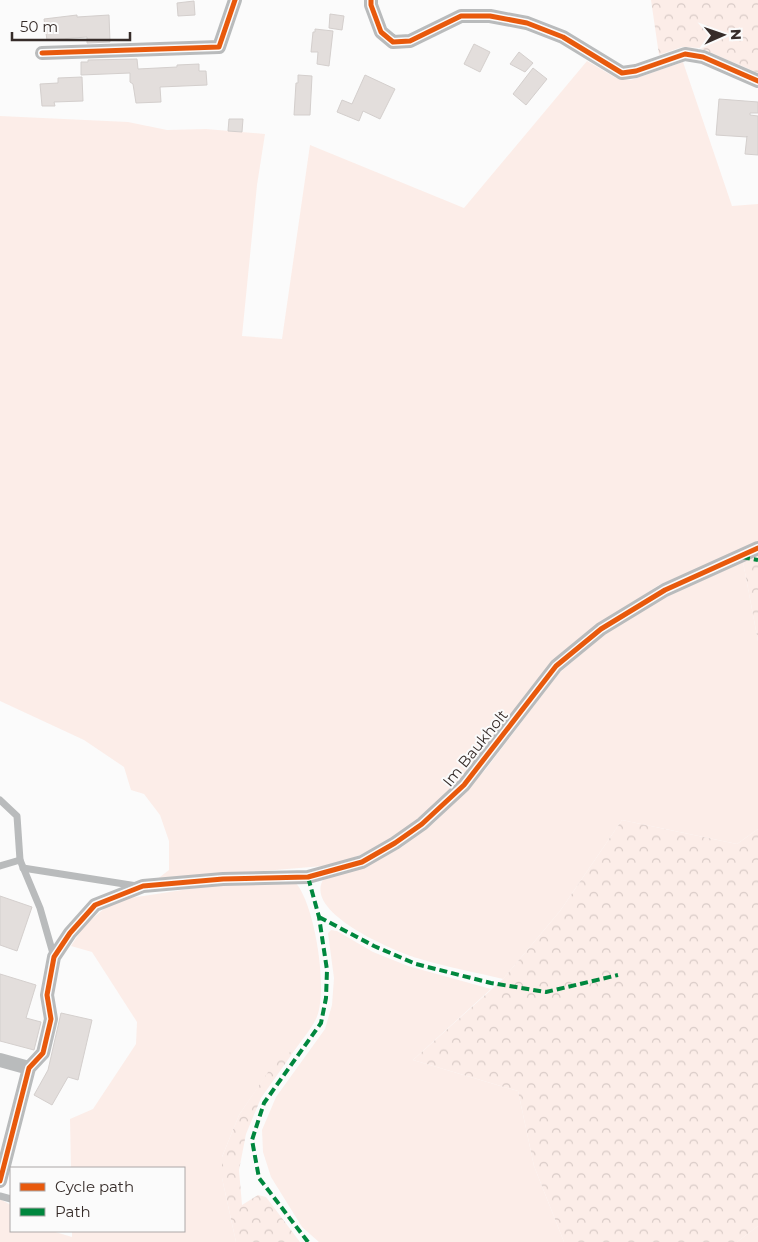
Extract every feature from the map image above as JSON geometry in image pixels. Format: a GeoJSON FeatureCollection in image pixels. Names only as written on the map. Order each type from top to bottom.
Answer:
{"type":"FeatureCollection","features":[{"type":"Feature","properties":{"kind":"street"},"geometry":{"type":"LineString","coordinates":[[42,52],[219,47],[234,0]]}},
{"type":"Feature","properties":{"kind":"street"},"geometry":{"type":"LineString","coordinates":[[370,0],[381,32],[393,42],[410,41],[461,16],[490,16],[527,23],[562,37],[622,72],[636,71],[685,54],[703,57],[758,82]]}},
{"type":"Feature","properties":{"kind":"street","name":"Im Baukholt"},"geometry":{"type":"LineString","coordinates":[[29,1068],[43,1053],[51,1020],[47,995],[54,958],[70,933],[95,905],[142,886],[223,878],[308,877],[362,862],[395,843],[422,824],[464,785],[556,666],[601,629],[665,590],[758,548]]}},
{"type":"Feature","properties":{"kind":"street"},"geometry":{"type":"LineString","coordinates":[[0,1060],[29,1068],[0,1181]]}},
{"type":"Feature","properties":{"kind":"lane"},"geometry":{"type":"LineString","coordinates":[[0,800],[17,816],[20,860],[40,908],[54,958]]}},
{"type":"Feature","properties":{"kind":"lane"},"geometry":{"type":"LineString","coordinates":[[0,866],[20,860]]}},
{"type":"Feature","properties":{"kind":"lane"},"geometry":{"type":"LineString","coordinates":[[23,868],[142,886]]}},
{"type":"Feature","properties":{"kind":"green space"},"geometry":{"type":"Polygon","coordinates":[[[651,0],[758,0],[758,73],[700,48],[682,47],[659,55],[651,0]]]}},
{"type":"Feature","properties":{"kind":"green space"},"geometry":{"type":"Polygon","coordinates":[[[587,61],[616,78],[631,80],[683,62],[732,206],[758,204],[758,542],[659,585],[587,632],[470,769],[429,811],[394,836],[367,852],[350,859],[323,866],[156,880],[169,870],[169,841],[160,815],[144,794],[131,790],[124,767],[84,740],[0,701],[0,116],[128,122],[167,130],[206,129],[265,134],[257,185],[242,336],[282,339],[310,145],[464,208],[587,61]]]}},
{"type":"Feature","properties":{"kind":"green space"},"geometry":{"type":"Polygon","coordinates":[[[758,555],[758,641],[743,562],[758,555]]]}},
{"type":"Feature","properties":{"kind":"green space"},"geometry":{"type":"Polygon","coordinates":[[[743,562],[758,641],[758,829],[737,844],[622,820],[560,911],[503,979],[449,967],[406,954],[354,929],[326,905],[321,893],[323,880],[363,867],[402,847],[436,821],[486,769],[558,674],[609,630],[664,598],[743,562]]]}},
{"type":"Feature","properties":{"kind":"green space"},"geometry":{"type":"Polygon","coordinates":[[[622,820],[737,844],[758,829],[758,1226],[737,1242],[564,1242],[534,1166],[518,1091],[413,1060],[503,979],[560,911],[622,820]]]}},
{"type":"Feature","properties":{"kind":"green space"},"geometry":{"type":"Polygon","coordinates":[[[295,882],[309,908],[314,927],[318,948],[321,989],[320,1006],[314,1023],[292,1054],[285,1048],[239,1115],[222,1157],[222,1178],[236,1242],[0,1242],[0,1199],[10,1204],[10,1232],[55,1232],[72,1237],[72,1232],[185,1232],[185,1167],[71,1167],[70,1119],[93,1109],[136,1044],[137,1022],[92,952],[71,946],[84,926],[106,907],[130,898],[222,884],[295,882]]]}},
{"type":"Feature","properties":{"kind":"green space"},"geometry":{"type":"Polygon","coordinates":[[[331,930],[337,931],[373,952],[408,966],[491,989],[413,1060],[518,1091],[534,1166],[564,1242],[319,1242],[302,1227],[271,1177],[263,1152],[262,1130],[276,1097],[325,1029],[332,1005],[334,978],[328,933],[331,930]]]}},
{"type":"Feature","properties":{"kind":"green space"},"geometry":{"type":"Polygon","coordinates":[[[285,1047],[292,1054],[261,1098],[246,1134],[239,1170],[242,1205],[258,1195],[266,1197],[300,1242],[236,1242],[222,1178],[222,1157],[239,1115],[285,1047]]]}},
{"type":"Feature","properties":{"kind":"green space"},"geometry":{"type":"Polygon","coordinates":[[[758,1226],[758,1242],[737,1242],[758,1226]]]}},
{"type":"Feature","properties":{"kind":"building"},"geometry":{"type":"Polygon","coordinates":[[[194,1],[195,15],[178,16],[177,3],[194,1]]]}},
{"type":"Feature","properties":{"kind":"building"},"geometry":{"type":"Polygon","coordinates":[[[330,14],[344,16],[342,30],[329,28],[330,14]]]}},
{"type":"Feature","properties":{"kind":"building"},"geometry":{"type":"Polygon","coordinates":[[[77,15],[77,17],[109,15],[110,42],[87,43],[87,37],[47,40],[44,19],[77,15]]]}},
{"type":"Feature","properties":{"kind":"building"},"geometry":{"type":"Polygon","coordinates":[[[315,29],[333,31],[329,66],[317,64],[318,52],[311,52],[315,29]]]}},
{"type":"Feature","properties":{"kind":"building"},"geometry":{"type":"Polygon","coordinates":[[[474,44],[490,52],[480,72],[464,64],[474,44]]]}},
{"type":"Feature","properties":{"kind":"building"},"geometry":{"type":"Polygon","coordinates":[[[519,52],[533,63],[525,72],[510,64],[519,52]]]}},
{"type":"Feature","properties":{"kind":"building"},"geometry":{"type":"Polygon","coordinates":[[[137,59],[138,69],[199,64],[199,71],[206,71],[207,85],[160,87],[161,102],[136,103],[133,84],[130,82],[130,73],[81,75],[81,62],[88,62],[88,60],[137,59]]]}},
{"type":"Feature","properties":{"kind":"building"},"geometry":{"type":"Polygon","coordinates":[[[533,68],[547,79],[526,105],[513,94],[533,68]]]}},
{"type":"Feature","properties":{"kind":"building"},"geometry":{"type":"Polygon","coordinates":[[[298,75],[312,76],[310,115],[294,115],[298,75]]]}},
{"type":"Feature","properties":{"kind":"building"},"geometry":{"type":"Polygon","coordinates":[[[365,75],[395,89],[380,119],[363,111],[359,121],[337,112],[342,100],[352,104],[365,75]]]}},
{"type":"Feature","properties":{"kind":"building"},"geometry":{"type":"Polygon","coordinates":[[[82,77],[83,101],[54,102],[55,106],[42,106],[40,84],[58,83],[58,78],[82,77]]]}},
{"type":"Feature","properties":{"kind":"building"},"geometry":{"type":"Polygon","coordinates":[[[719,99],[758,102],[758,113],[750,113],[750,115],[758,116],[758,155],[745,154],[747,137],[716,135],[719,99]]]}},
{"type":"Feature","properties":{"kind":"building"},"geometry":{"type":"Polygon","coordinates":[[[229,119],[243,119],[242,132],[228,131],[229,119]]]}},
{"type":"Feature","properties":{"kind":"building"},"geometry":{"type":"Polygon","coordinates":[[[0,896],[32,907],[17,951],[0,945],[0,896]]]}},
{"type":"Feature","properties":{"kind":"building"},"geometry":{"type":"Polygon","coordinates":[[[0,974],[36,985],[26,1018],[41,1022],[34,1050],[0,1041],[0,974]]]}},
{"type":"Feature","properties":{"kind":"building"},"geometry":{"type":"Polygon","coordinates":[[[61,1013],[92,1020],[78,1080],[68,1077],[52,1105],[34,1095],[48,1070],[61,1013]]]}},
{"type":"Feature","properties":{"kind":"marked path"},"geometry":{"type":"LineString","coordinates":[[742,557],[758,560]]}},
{"type":"Feature","properties":{"kind":"marked path"},"geometry":{"type":"LineString","coordinates":[[308,877],[319,917],[327,970],[326,998],[321,1023],[264,1103],[252,1140],[259,1178],[308,1242]]}},
{"type":"Feature","properties":{"kind":"marked path"},"geometry":{"type":"LineString","coordinates":[[319,917],[374,946],[416,964],[491,983],[546,992],[618,975]]}},
{"type":"Feature","properties":{"kind":"cycle path"},"geometry":{"type":"LineString","coordinates":[[42,53],[219,47],[235,0]]}},
{"type":"Feature","properties":{"kind":"cycle path"},"geometry":{"type":"LineString","coordinates":[[371,0],[381,32],[393,42],[410,41],[461,16],[490,16],[527,23],[563,37],[622,73],[636,71],[685,54],[703,57],[758,81]]}},
{"type":"Feature","properties":{"kind":"cycle path"},"geometry":{"type":"LineString","coordinates":[[0,1181],[29,1068],[43,1053],[51,1019],[47,995],[54,957],[70,933],[95,905],[143,886],[223,879],[308,877],[362,862],[395,843],[422,824],[464,785],[556,666],[601,629],[665,590],[758,548]]}}]}
